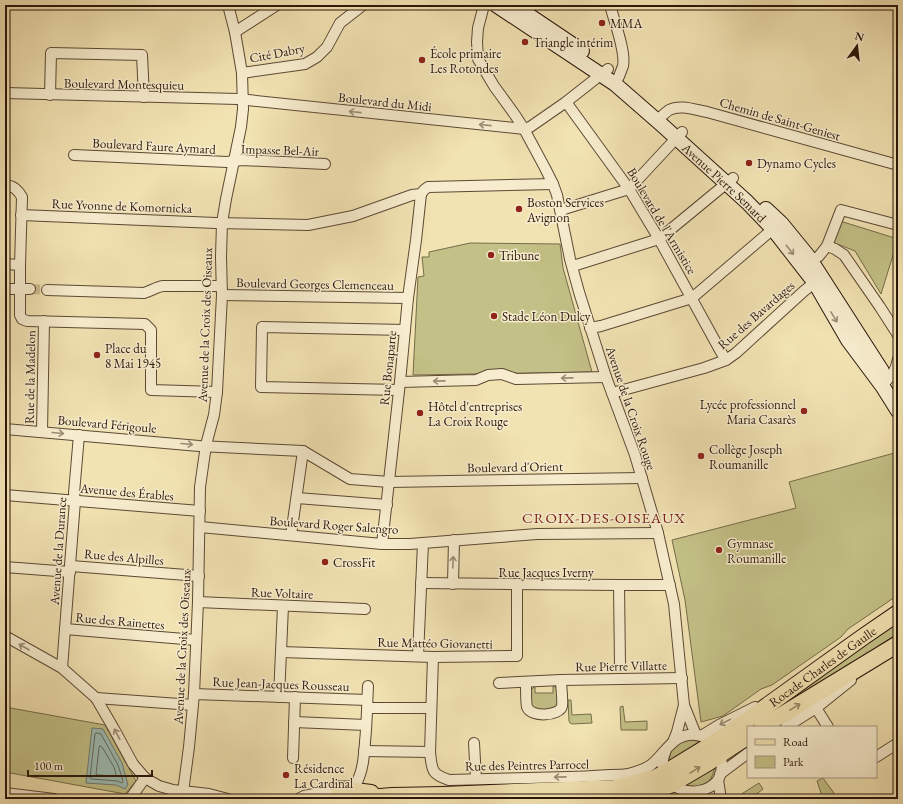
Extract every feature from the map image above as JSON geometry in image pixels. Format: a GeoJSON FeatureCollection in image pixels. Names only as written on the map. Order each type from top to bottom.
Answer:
{"type":"FeatureCollection","features":[{"type":"Feature","properties":{"kind":"main road","name":"Avenue Pierre Semard"},"geometry":{"type":"LineString","coordinates":[[496,5],[611,76]]}},
{"type":"Feature","properties":{"kind":"main road","name":"Avenue Pierre Semard"},"geometry":{"type":"LineString","coordinates":[[522,7],[611,76],[781,223],[812,261],[826,303],[848,340],[885,383],[898,395]]}},
{"type":"Feature","properties":{"kind":"main road","name":"Avenue Pierre Semard"},"geometry":{"type":"LineString","coordinates":[[730,180],[747,202],[818,280]]}},
{"type":"Feature","properties":{"kind":"main road","name":"Avenue Pierre Semard"},"geometry":{"type":"LineString","coordinates":[[885,383],[898,412]]}},
{"type":"Feature","properties":{"kind":"main road","name":"Rocade Charles de Gaulle"},"geometry":{"type":"LineString","coordinates":[[621,799],[646,794],[666,780],[708,742],[797,685],[898,613]]}},
{"type":"Feature","properties":{"kind":"main road","name":"Rocade Charles de Gaulle"},"geometry":{"type":"LineString","coordinates":[[764,726],[895,646]]}},
{"type":"Feature","properties":{"kind":"main road","name":"Rocade Charles de Gaulle"},"geometry":{"type":"LineString","coordinates":[[708,742],[747,736]]}},
{"type":"Feature","properties":{"kind":"main road"},"geometry":{"type":"LineString","coordinates":[[537,791],[627,774]]}},
{"type":"Feature","properties":{"kind":"main road","name":"Rocade Charles de Gaulle"},"geometry":{"type":"LineString","coordinates":[[358,799],[392,796],[615,788],[655,778],[666,780]]}},
{"type":"Feature","properties":{"kind":"main road"},"geometry":{"type":"LineString","coordinates":[[339,789],[392,796]]}},
{"type":"Feature","properties":{"kind":"street","name":"Avenue de la Croix des Oiseaux"},"geometry":{"type":"LineString","coordinates":[[183,792],[194,694],[199,576],[200,486],[206,446],[214,415],[216,392],[222,291],[222,223],[241,127],[243,100],[242,73],[235,32],[228,5]]}},
{"type":"Feature","properties":{"kind":"street"},"geometry":{"type":"LineString","coordinates":[[235,32],[277,5]]}},
{"type":"Feature","properties":{"kind":"street","name":"Cité Dabry"},"geometry":{"type":"LineString","coordinates":[[242,73],[305,64],[317,57],[327,48],[340,23],[363,5]]}},
{"type":"Feature","properties":{"kind":"street","name":"Avenue de la Croix Rouge"},"geometry":{"type":"LineString","coordinates":[[484,5],[478,28],[478,59],[494,86],[524,129],[553,184],[561,210],[570,259],[579,292],[606,377],[635,455],[658,533],[674,604],[684,704],[673,742]]}},
{"type":"Feature","properties":{"kind":"street"},"geometry":{"type":"LineString","coordinates":[[524,129],[530,127],[566,102],[611,76],[623,66],[622,50],[610,5]]}},
{"type":"Feature","properties":{"kind":"street"},"geometry":{"type":"LineString","coordinates":[[50,95],[51,53],[142,55],[144,97]]}},
{"type":"Feature","properties":{"kind":"street","name":"Boulevard Montesquieu"},"geometry":{"type":"LineString","coordinates":[[5,93],[243,100]]}},
{"type":"Feature","properties":{"kind":"street","name":"Boulevard du Midi"},"geometry":{"type":"LineString","coordinates":[[243,100],[524,129]]}},
{"type":"Feature","properties":{"kind":"street","name":"Boulevard de l'Armistice"},"geometry":{"type":"LineString","coordinates":[[566,102],[629,189],[659,239],[726,360]]}},
{"type":"Feature","properties":{"kind":"street","name":"Chemin de Saint-Geniest"},"geometry":{"type":"LineString","coordinates":[[660,118],[678,107],[707,112],[898,166]]}},
{"type":"Feature","properties":{"kind":"street"},"geometry":{"type":"LineString","coordinates":[[561,210],[629,189],[679,135]]}},
{"type":"Feature","properties":{"kind":"street","name":"Boulevard Faure Aymard"},"geometry":{"type":"LineString","coordinates":[[74,155],[227,162],[234,161]]}},
{"type":"Feature","properties":{"kind":"street","name":"Impasse Bel-Air"},"geometry":{"type":"LineString","coordinates":[[234,161],[242,160],[325,164]]}},
{"type":"Feature","properties":{"kind":"street"},"geometry":{"type":"LineString","coordinates":[[572,266],[659,239],[730,180]]}},
{"type":"Feature","properties":{"kind":"street","name":"Rue Yvonne de Komornicka"},"geometry":{"type":"LineString","coordinates":[[21,215],[308,225],[353,216],[412,195],[421,194],[428,188],[553,184]]}},
{"type":"Feature","properties":{"kind":"street"},"geometry":{"type":"LineString","coordinates":[[5,185],[14,188],[22,197],[20,265],[25,289],[20,315],[22,318],[27,321],[145,324],[151,330],[151,390],[216,392]]}},
{"type":"Feature","properties":{"kind":"street","name":"Rue Bonaparte"},"geometry":{"type":"LineString","coordinates":[[382,544],[400,386],[408,298],[421,194]]}},
{"type":"Feature","properties":{"kind":"street"},"geometry":{"type":"LineString","coordinates":[[812,261],[819,256],[827,246],[841,210],[898,225]]}},
{"type":"Feature","properties":{"kind":"street"},"geometry":{"type":"LineString","coordinates":[[590,328],[692,298],[773,229]]}},
{"type":"Feature","properties":{"kind":"street"},"geometry":{"type":"LineString","coordinates":[[827,246],[844,255],[898,335]]}},
{"type":"Feature","properties":{"kind":"street"},"geometry":{"type":"LineString","coordinates":[[5,264],[20,265]]}},
{"type":"Feature","properties":{"kind":"street","name":"Rue des Bavardages"},"geometry":{"type":"LineString","coordinates":[[612,393],[704,368],[726,360],[736,353],[818,280]]}},
{"type":"Feature","properties":{"kind":"street","name":"Boulevard Georges Clemenceau"},"geometry":{"type":"LineString","coordinates":[[47,290],[144,293],[163,286],[222,291],[408,298]]}},
{"type":"Feature","properties":{"kind":"street"},"geometry":{"type":"LineString","coordinates":[[5,289],[25,289]]}},
{"type":"Feature","properties":{"kind":"street","name":"Rue de la Madelon"},"geometry":{"type":"LineString","coordinates":[[42,432],[44,321]]}},
{"type":"Feature","properties":{"kind":"street"},"geometry":{"type":"LineString","coordinates":[[405,330],[262,327],[261,387],[400,386],[476,380],[488,375],[502,374],[516,379],[606,377]]}},
{"type":"Feature","properties":{"kind":"street"},"geometry":{"type":"LineString","coordinates":[[885,383],[895,371],[898,360]]}},
{"type":"Feature","properties":{"kind":"street","name":"Boulevard Férigoule"},"geometry":{"type":"LineString","coordinates":[[5,429],[206,446],[303,451]]}},
{"type":"Feature","properties":{"kind":"street","name":"Avenue de la Durance"},"geometry":{"type":"LineString","coordinates":[[62,668],[71,569],[75,501],[74,493],[79,435]]}},
{"type":"Feature","properties":{"kind":"street"},"geometry":{"type":"LineString","coordinates":[[291,535],[303,451]]}},
{"type":"Feature","properties":{"kind":"street","name":"Boulevard d'Orient"},"geometry":{"type":"LineString","coordinates":[[303,451],[350,479],[389,482],[642,478]]}},
{"type":"Feature","properties":{"kind":"street","name":"Avenue des Érables"},"geometry":{"type":"LineString","coordinates":[[5,495],[200,511]]}},
{"type":"Feature","properties":{"kind":"street"},"geometry":{"type":"LineString","coordinates":[[297,498],[387,505]]}},
{"type":"Feature","properties":{"kind":"street","name":"Boulevard Roger Salengro"},"geometry":{"type":"LineString","coordinates":[[200,527],[382,544],[423,543],[536,534],[658,533]]}},
{"type":"Feature","properties":{"kind":"street"},"geometry":{"type":"LineString","coordinates":[[453,584],[454,540]]}},
{"type":"Feature","properties":{"kind":"street"},"geometry":{"type":"LineString","coordinates":[[418,656],[423,543]]}},
{"type":"Feature","properties":{"kind":"street","name":"Rue des Alpilles"},"geometry":{"type":"LineString","coordinates":[[5,567],[199,576]]}},
{"type":"Feature","properties":{"kind":"street","name":"Rue Jacques Iverny"},"geometry":{"type":"LineString","coordinates":[[421,583],[670,585]]}},
{"type":"Feature","properties":{"kind":"street","name":"Rue Mattéo Giovanetti"},"geometry":{"type":"LineString","coordinates":[[281,652],[433,657],[517,656],[517,584]]}},
{"type":"Feature","properties":{"kind":"street"},"geometry":{"type":"LineString","coordinates":[[620,585],[620,666]]}},
{"type":"Feature","properties":{"kind":"street","name":"Rue Voltaire"},"geometry":{"type":"LineString","coordinates":[[198,602],[366,609]]}},
{"type":"Feature","properties":{"kind":"street"},"geometry":{"type":"LineString","coordinates":[[279,697],[283,606]]}},
{"type":"Feature","properties":{"kind":"street","name":"Rue des Rainettes"},"geometry":{"type":"LineString","coordinates":[[65,629],[196,640]]}},
{"type":"Feature","properties":{"kind":"street"},"geometry":{"type":"LineString","coordinates":[[5,636],[62,668],[96,698],[133,764],[145,778],[159,786],[173,790],[209,794],[226,799]]}},
{"type":"Feature","properties":{"kind":"street"},"geometry":{"type":"LineString","coordinates":[[788,726],[816,708],[895,646]]}},
{"type":"Feature","properties":{"kind":"street"},"geometry":{"type":"LineString","coordinates":[[364,751],[430,752],[433,657]]}},
{"type":"Feature","properties":{"kind":"street","name":"Rue Pierre Villatte"},"geometry":{"type":"LineString","coordinates":[[499,683],[561,680],[682,678]]}},
{"type":"Feature","properties":{"kind":"street","name":"Rue Pierre Villatte"},"geometry":{"type":"LineString","coordinates":[[526,682],[527,707],[532,713],[538,715],[556,713],[560,710],[562,706],[561,680]]}},
{"type":"Feature","properties":{"kind":"street"},"geometry":{"type":"LineString","coordinates":[[298,799],[304,796],[356,784],[360,776],[364,751],[368,686]]}},
{"type":"Feature","properties":{"kind":"street","name":"Rue Jean-Jacques Rousseau"},"geometry":{"type":"LineString","coordinates":[[194,694],[295,697],[431,708]]}},
{"type":"Feature","properties":{"kind":"street"},"geometry":{"type":"LineString","coordinates":[[292,758],[295,697]]}},
{"type":"Feature","properties":{"kind":"street"},"geometry":{"type":"LineString","coordinates":[[96,698],[193,705]]}},
{"type":"Feature","properties":{"kind":"street","name":"Avenue de la Croix Rouge"},"geometry":{"type":"LineString","coordinates":[[684,704],[708,742]]}},
{"type":"Feature","properties":{"kind":"street"},"geometry":{"type":"LineString","coordinates":[[816,708],[827,726]]}},
{"type":"Feature","properties":{"kind":"street"},"geometry":{"type":"LineString","coordinates":[[294,722],[366,725]]}},
{"type":"Feature","properties":{"kind":"street"},"geometry":{"type":"LineString","coordinates":[[673,742],[680,737],[688,735],[708,742],[722,761],[719,777],[721,799]]}},
{"type":"Feature","properties":{"kind":"street","name":"Rue des Peintres Parrocel"},"geometry":{"type":"LineString","coordinates":[[430,752],[432,767],[438,776],[449,780],[589,776],[627,774],[641,770],[650,766],[673,742]]}},
{"type":"Feature","properties":{"kind":"street"},"geometry":{"type":"LineString","coordinates":[[474,743],[476,779]]}},
{"type":"Feature","properties":{"kind":"street"},"geometry":{"type":"LineString","coordinates":[[877,756],[898,743]]}},
{"type":"Feature","properties":{"kind":"street"},"geometry":{"type":"LineString","coordinates":[[666,750],[662,762],[666,780],[675,790],[691,797],[708,790],[714,785],[727,768],[747,754]]}},
{"type":"Feature","properties":{"kind":"street"},"geometry":{"type":"LineString","coordinates":[[130,799],[145,778]]}},
{"type":"Feature","properties":{"kind":"street"},"geometry":{"type":"LineString","coordinates":[[5,793],[21,797],[54,799]]}},
{"type":"Feature","properties":{"kind":"green space"},"geometry":{"type":"Polygon","coordinates":[[[840,221],[898,239],[881,294],[855,251],[832,242],[840,221]]]}},
{"type":"Feature","properties":{"kind":"green space","name":"Stade Léon Dulcy"},"geometry":{"type":"Polygon","coordinates":[[[470,243],[560,244],[563,268],[592,372],[413,375],[418,277],[424,276],[422,257],[429,257],[429,252],[470,243]]]}},
{"type":"Feature","properties":{"kind":"green space"},"geometry":{"type":"Polygon","coordinates":[[[898,452],[898,595],[848,629],[841,637],[772,685],[761,689],[723,716],[701,722],[685,600],[672,540],[796,508],[789,482],[898,452]]]}},
{"type":"Feature","properties":{"kind":"green space"},"geometry":{"type":"Polygon","coordinates":[[[898,618],[898,633],[780,712],[757,726],[748,726],[772,710],[832,664],[870,639],[898,618]]]}},
{"type":"Feature","properties":{"kind":"green space"},"geometry":{"type":"Polygon","coordinates":[[[553,685],[557,689],[557,707],[537,712],[531,707],[531,690],[535,686],[535,693],[553,693],[553,685]]]}},
{"type":"Feature","properties":{"kind":"green space"},"geometry":{"type":"Polygon","coordinates":[[[568,700],[571,700],[572,715],[591,714],[592,723],[570,723],[568,700]]]}},
{"type":"Feature","properties":{"kind":"green space"},"geometry":{"type":"Polygon","coordinates":[[[623,706],[625,722],[647,721],[647,730],[621,730],[620,707],[623,706]]]}},
{"type":"Feature","properties":{"kind":"green space"},"geometry":{"type":"Polygon","coordinates":[[[5,707],[105,725],[136,781],[125,794],[5,772],[5,707]]]}},
{"type":"Feature","properties":{"kind":"green space"},"geometry":{"type":"Polygon","coordinates":[[[747,727],[747,732],[729,743],[727,740],[747,727]]]}},
{"type":"Feature","properties":{"kind":"green space"},"geometry":{"type":"Polygon","coordinates":[[[689,740],[704,743],[667,766],[671,752],[679,743],[689,740]]]}},
{"type":"Feature","properties":{"kind":"green space"},"geometry":{"type":"Polygon","coordinates":[[[715,766],[711,778],[705,786],[697,788],[679,785],[715,766]]]}},
{"type":"Feature","properties":{"kind":"green space"},"geometry":{"type":"Polygon","coordinates":[[[823,778],[836,796],[831,799],[823,799],[817,781],[823,778]]]}},
{"type":"Feature","properties":{"kind":"green space"},"geometry":{"type":"Polygon","coordinates":[[[759,783],[763,789],[750,799],[729,799],[729,797],[740,795],[759,783]]]}},
{"type":"Feature","properties":{"kind":"water"},"geometry":{"type":"Polygon","coordinates":[[[92,728],[103,729],[122,763],[128,785],[125,789],[116,785],[86,783],[92,728]]]}},
{"type":"Feature","properties":{"kind":"tunnel"},"geometry":{"type":"LineString","coordinates":[[30,289],[47,290]]}},
{"type":"Feature","properties":{"kind":"place","name":"MMA"},"geometry":{"type":"Point","coordinates":[602,23]}},
{"type":"Feature","properties":{"kind":"place","name":"Triangle intérim"},"geometry":{"type":"Point","coordinates":[525,42]}},
{"type":"Feature","properties":{"kind":"place","name":"École primaire Les Rotondes"},"geometry":{"type":"Point","coordinates":[422,60]}},
{"type":"Feature","properties":{"kind":"place","name":"Dynamo Cycles"},"geometry":{"type":"Point","coordinates":[749,163]}},
{"type":"Feature","properties":{"kind":"place","name":"Boston Services Avignon"},"geometry":{"type":"Point","coordinates":[519,209]}},
{"type":"Feature","properties":{"kind":"place","name":"Tribune"},"geometry":{"type":"Point","coordinates":[491,255]}},
{"type":"Feature","properties":{"kind":"place","name":"Stade Léon Dulcy"},"geometry":{"type":"Point","coordinates":[494,316]}},
{"type":"Feature","properties":{"kind":"place","name":"Place du 8 Mai 1945"},"geometry":{"type":"Point","coordinates":[97,355]}},
{"type":"Feature","properties":{"kind":"place","name":"Lycée professionnel Maria Casarès"},"geometry":{"type":"Point","coordinates":[804,411]}},
{"type":"Feature","properties":{"kind":"place","name":"Hôtel d'entreprises La Croix Rouge"},"geometry":{"type":"Point","coordinates":[420,413]}},
{"type":"Feature","properties":{"kind":"place","name":"Collège Joseph Roumanille"},"geometry":{"type":"Point","coordinates":[701,456]}},
{"type":"Feature","properties":{"kind":"place","name":"Gymnase Roumanille"},"geometry":{"type":"Point","coordinates":[719,550]}},
{"type":"Feature","properties":{"kind":"place","name":"CrossFit"},"geometry":{"type":"Point","coordinates":[325,562]}},
{"type":"Feature","properties":{"kind":"place","name":"Résidence La Cardinal"},"geometry":{"type":"Point","coordinates":[286,775]}},
{"type":"Feature","properties":{"kind":"district","name":"CROIX-DES-OISEAUX"},"geometry":{"type":"Point","coordinates":[604,517]}}]}
